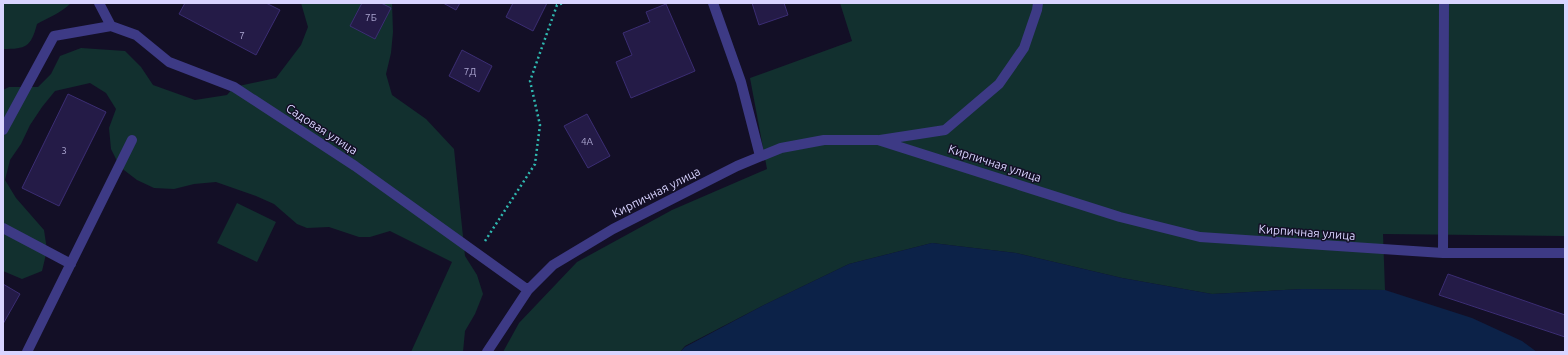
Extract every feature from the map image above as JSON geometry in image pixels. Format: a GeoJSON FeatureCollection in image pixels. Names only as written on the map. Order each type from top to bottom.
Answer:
{"type":"FeatureCollection","features":[{"type":"Feature","properties":{"kind":"street"},"geometry":{"type":"LineString","coordinates":[[3,130],[54,36],[111,26],[99,3]]}},
{"type":"Feature","properties":{"kind":"street"},"geometry":{"type":"LineString","coordinates":[[713,3],[741,82],[760,156]]}},
{"type":"Feature","properties":{"kind":"street"},"geometry":{"type":"LineString","coordinates":[[878,140],[945,130],[999,84],[1024,48],[1038,3]]}},
{"type":"Feature","properties":{"kind":"street"},"geometry":{"type":"LineString","coordinates":[[1443,253],[1444,3]]}},
{"type":"Feature","properties":{"kind":"street","name":"Садовая улица"},"geometry":{"type":"LineString","coordinates":[[111,26],[136,35],[169,62],[234,87],[355,166],[528,290]]}},
{"type":"Feature","properties":{"kind":"street"},"geometry":{"type":"LineString","coordinates":[[27,352],[132,140]]}},
{"type":"Feature","properties":{"kind":"street","name":"Кирпичная улица"},"geometry":{"type":"LineString","coordinates":[[487,352],[528,290],[553,264],[613,229],[737,166],[781,148],[824,140],[878,140],[1120,217],[1200,237],[1443,253],[1565,253]]}},
{"type":"Feature","properties":{"kind":"street"},"geometry":{"type":"LineString","coordinates":[[3,228],[70,264]]}},
{"type":"Feature","properties":{"kind":"path"},"geometry":{"type":"LineString","coordinates":[[477,253],[535,164],[540,125],[530,81],[557,5],[564,3]]}},
{"type":"Feature","properties":{"kind":"green space"},"geometry":{"type":"Polygon","coordinates":[[[3,3],[71,3],[59,12],[37,24],[30,42],[26,45],[17,48],[3,49],[3,3]]]}},
{"type":"Feature","properties":{"kind":"green space"},"geometry":{"type":"Polygon","coordinates":[[[301,3],[392,3],[393,32],[391,53],[386,74],[392,95],[426,119],[454,149],[465,256],[477,275],[483,294],[475,314],[465,331],[463,352],[411,352],[452,262],[390,231],[370,237],[359,237],[329,227],[307,228],[297,224],[274,204],[216,182],[194,184],[174,189],[154,188],[137,180],[120,167],[111,149],[109,128],[116,109],[106,93],[90,83],[55,91],[30,125],[21,144],[10,160],[5,180],[16,198],[44,230],[47,250],[42,271],[22,279],[3,271],[3,90],[9,87],[38,87],[51,74],[60,56],[81,48],[125,51],[141,67],[153,85],[195,100],[227,95],[234,87],[276,78],[301,45],[308,27],[301,3]]]}},
{"type":"Feature","properties":{"kind":"green space"},"geometry":{"type":"Polygon","coordinates":[[[840,3],[1565,3],[1565,236],[1383,234],[1385,290],[1303,289],[1212,294],[1122,278],[1016,253],[932,243],[849,264],[764,305],[685,346],[680,352],[503,352],[519,323],[577,262],[672,210],[767,169],[750,78],[852,41],[840,3]]]}},
{"type":"Feature","properties":{"kind":"green space"},"geometry":{"type":"Polygon","coordinates":[[[237,203],[276,222],[257,262],[217,243],[237,203]]]}},
{"type":"Feature","properties":{"kind":"water"},"geometry":{"type":"Polygon","coordinates":[[[932,243],[1016,253],[1122,278],[1212,294],[1303,289],[1385,290],[1472,318],[1522,341],[1537,352],[680,352],[685,347],[764,305],[849,264],[932,243]]]}},
{"type":"Feature","properties":{"kind":"building"},"geometry":{"type":"Polygon","coordinates":[[[185,3],[266,3],[280,10],[256,55],[179,14],[185,3]]]}},
{"type":"Feature","properties":{"kind":"building"},"geometry":{"type":"Polygon","coordinates":[[[362,3],[381,3],[391,8],[375,39],[350,26],[362,3]]]}},
{"type":"Feature","properties":{"kind":"building"},"geometry":{"type":"Polygon","coordinates":[[[443,3],[460,3],[456,10],[443,3]]]}},
{"type":"Feature","properties":{"kind":"building"},"geometry":{"type":"Polygon","coordinates":[[[513,3],[547,3],[533,31],[506,17],[513,3]]]}},
{"type":"Feature","properties":{"kind":"building"},"geometry":{"type":"Polygon","coordinates":[[[752,3],[784,3],[788,15],[759,25],[752,3]]]}},
{"type":"Feature","properties":{"kind":"building"},"geometry":{"type":"Polygon","coordinates":[[[666,4],[695,71],[631,98],[616,62],[632,55],[623,33],[650,22],[646,12],[666,4]]]}},
{"type":"Feature","properties":{"kind":"building"},"geometry":{"type":"Polygon","coordinates":[[[462,50],[492,66],[479,92],[449,76],[462,50]]]}},
{"type":"Feature","properties":{"kind":"building"},"geometry":{"type":"Polygon","coordinates":[[[68,94],[106,112],[59,206],[22,188],[68,94]]]}},
{"type":"Feature","properties":{"kind":"building"},"geometry":{"type":"Polygon","coordinates":[[[587,114],[610,156],[588,168],[564,126],[587,114]]]}},
{"type":"Feature","properties":{"kind":"building"},"geometry":{"type":"Polygon","coordinates":[[[1448,274],[1565,315],[1565,337],[1439,295],[1448,274]]]}},
{"type":"Feature","properties":{"kind":"building"},"geometry":{"type":"Polygon","coordinates":[[[3,284],[20,294],[3,324],[3,284]]]}}]}
